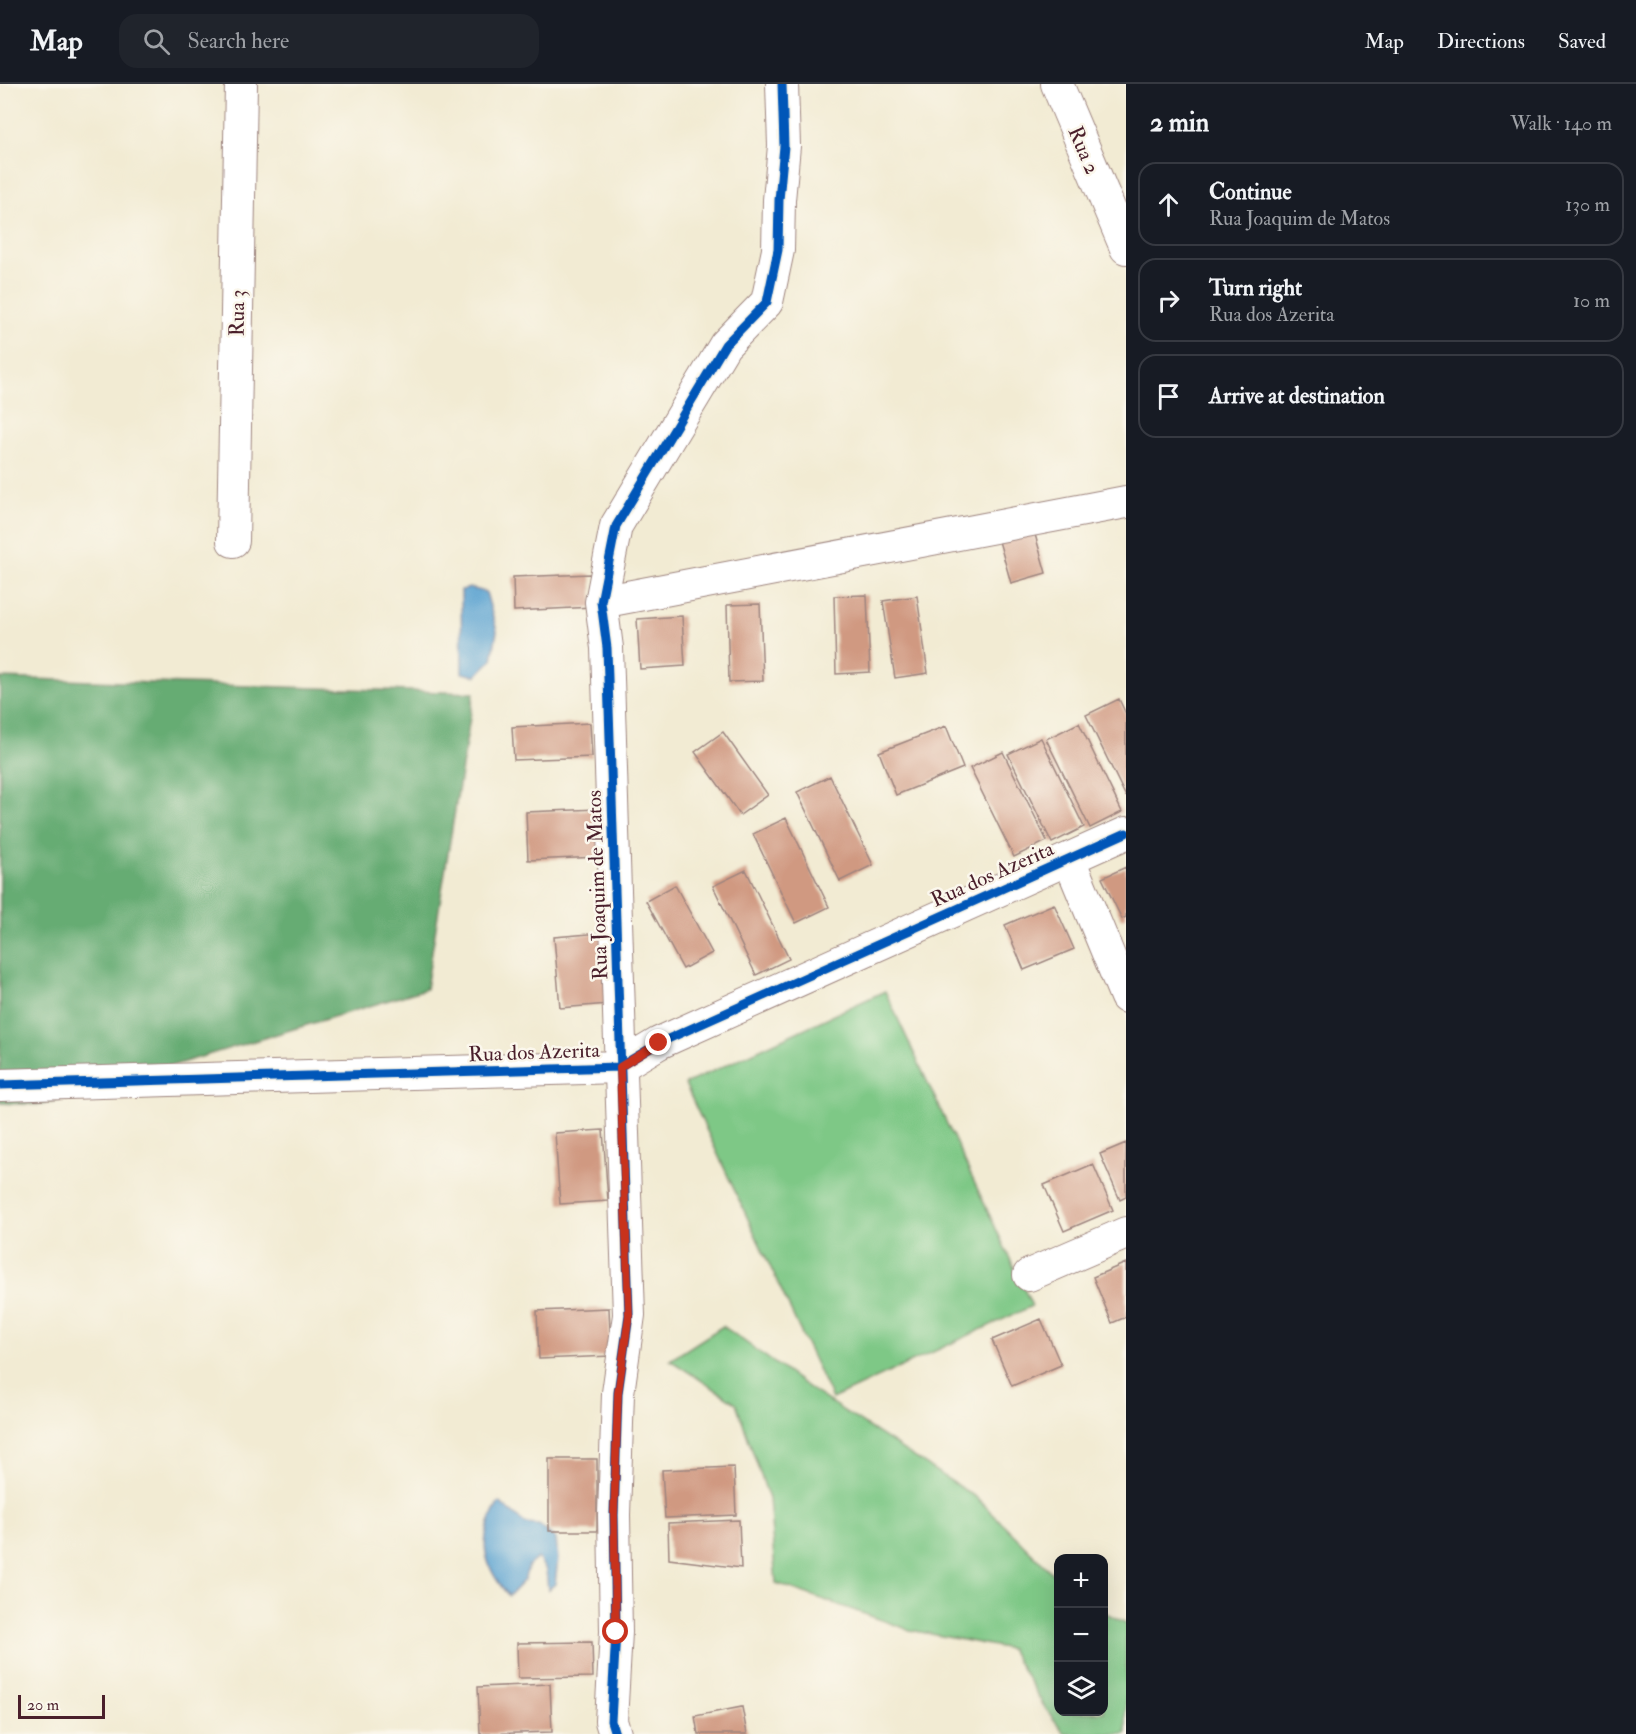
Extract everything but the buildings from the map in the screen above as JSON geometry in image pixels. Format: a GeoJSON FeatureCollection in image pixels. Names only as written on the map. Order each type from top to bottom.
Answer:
{"type":"FeatureCollection","features":[{"type":"Feature","properties":{"kind":"street","name":"Rua 3"},"geometry":{"type":"LineString","coordinates":[[234,541],[241,84]]}},
{"type":"Feature","properties":{"kind":"street","name":"Rua Joaquim de Matos"},"geometry":{"type":"LineString","coordinates":[[615,1734],[611,1721],[616,1632],[614,1504],[618,1393],[629,1315],[607,648],[602,602],[616,526],[725,345],[767,302],[778,250],[779,200],[784,146],[782,84]]}},
{"type":"Feature","properties":{"kind":"street","name":"Rua 2"},"geometry":{"type":"LineString","coordinates":[[1057,84],[1126,248]]}},
{"type":"Feature","properties":{"kind":"street"},"geometry":{"type":"LineString","coordinates":[[602,602],[1126,502]]}},
{"type":"Feature","properties":{"kind":"street","name":"Rua dos Azerita"},"geometry":{"type":"LineString","coordinates":[[0,1084],[620,1067],[659,1043],[1126,833]]}},
{"type":"Feature","properties":{"kind":"street"},"geometry":{"type":"LineString","coordinates":[[1069,859],[1126,998]]}},
{"type":"Feature","properties":{"kind":"street"},"geometry":{"type":"LineString","coordinates":[[1029,1275],[1126,1233]]}},
{"type":"Feature","properties":{"kind":"green space"},"geometry":{"type":"Polygon","coordinates":[[[0,678],[474,693],[426,989],[42,1105],[0,1103],[0,678]]]}},
{"type":"Feature","properties":{"kind":"green space"},"geometry":{"type":"Polygon","coordinates":[[[885,991],[1032,1306],[832,1399],[685,1084],[885,991]]]}},
{"type":"Feature","properties":{"kind":"green space"},"geometry":{"type":"Polygon","coordinates":[[[723,1326],[816,1393],[977,1498],[1054,1575],[1054,1716],[1108,1716],[1108,1614],[1126,1623],[1126,1734],[1065,1734],[1044,1706],[1010,1649],[910,1630],[776,1583],[769,1499],[736,1403],[670,1360],[723,1326]]]}},
{"type":"Feature","properties":{"kind":"water"},"geometry":{"type":"Polygon","coordinates":[[[470,588],[486,592],[497,631],[492,660],[476,676],[462,673],[461,590],[470,588]]]}},
{"type":"Feature","properties":{"kind":"water"},"geometry":{"type":"Polygon","coordinates":[[[499,1502],[526,1524],[539,1525],[556,1539],[558,1559],[555,1584],[548,1590],[546,1570],[538,1558],[529,1565],[524,1580],[509,1596],[493,1573],[488,1562],[485,1539],[487,1528],[499,1502]]]}},
{"type":"Feature","properties":{"kind":"cycle path"},"geometry":{"type":"LineString","coordinates":[[615,1734],[611,1721],[616,1632],[614,1515],[618,1393],[629,1315],[607,648],[601,602],[616,526],[725,345],[767,302],[778,250],[779,200],[784,146],[782,84]]}},
{"type":"Feature","properties":{"kind":"cycle path"},"geometry":{"type":"LineString","coordinates":[[0,1085],[619,1067],[659,1043],[1126,833]]}},
{"type":"Feature","properties":{"kind":"route"},"geometry":{"type":"LineString","coordinates":[[616,1632],[614,1515],[618,1393],[629,1315],[620,1067],[659,1043]]}}]}
